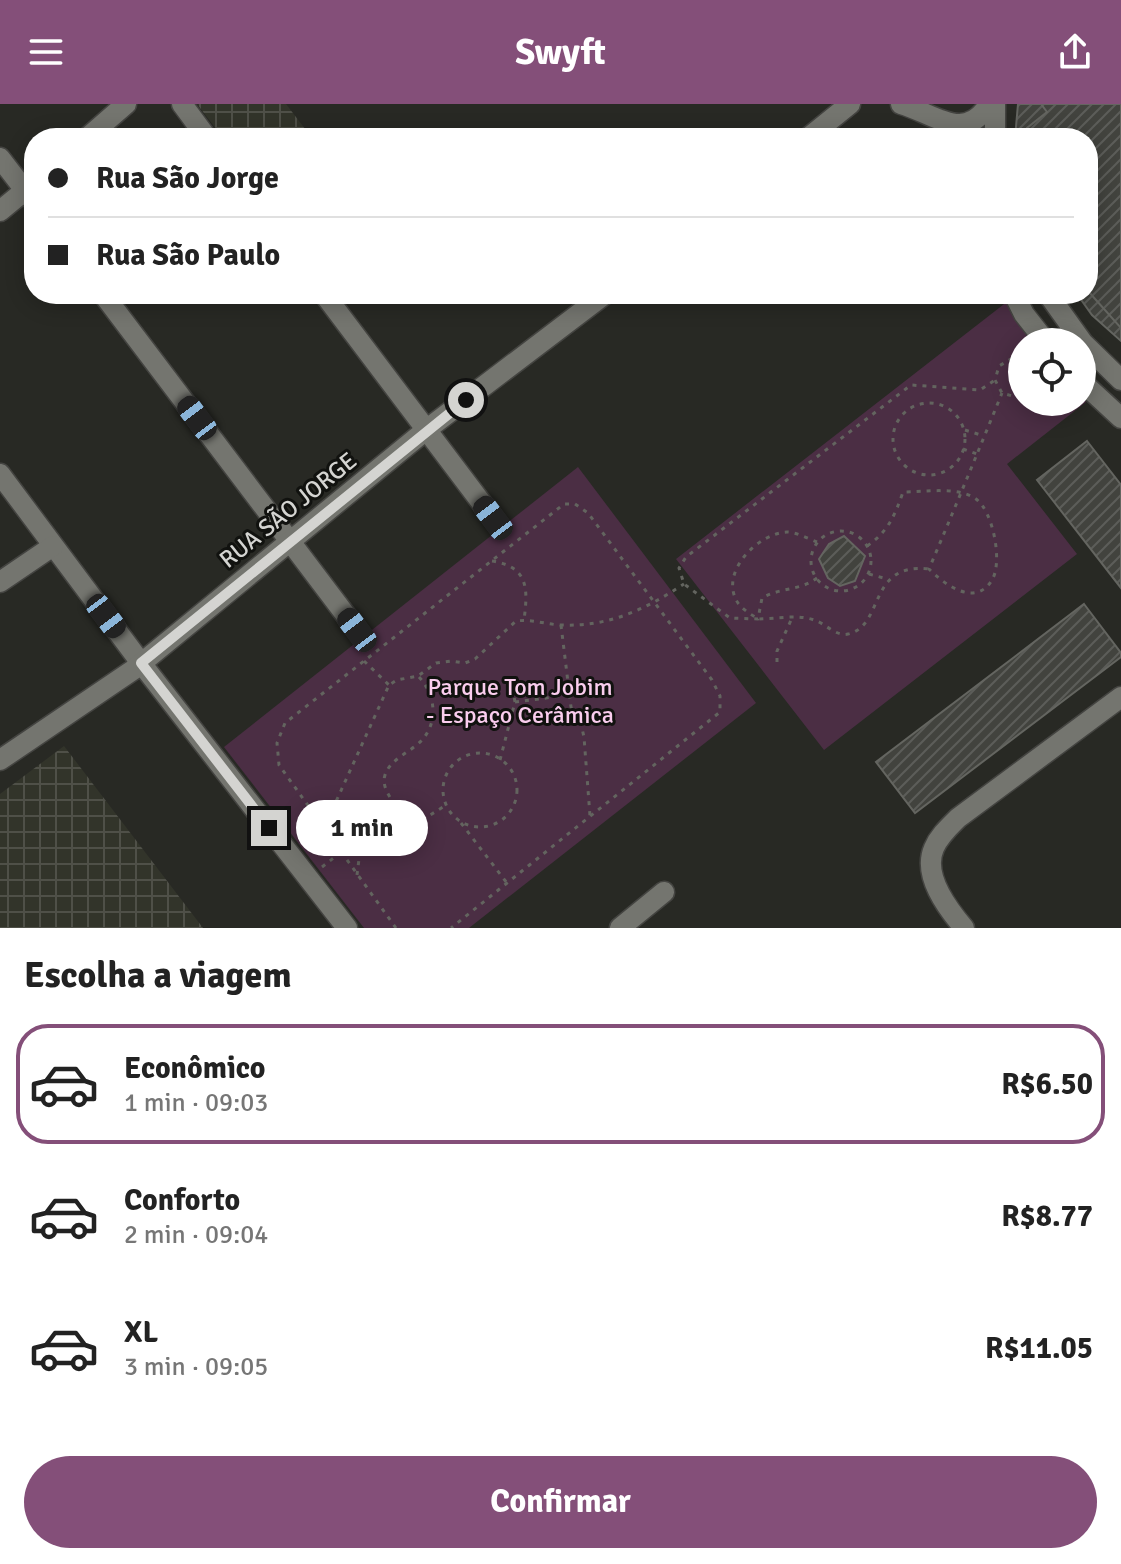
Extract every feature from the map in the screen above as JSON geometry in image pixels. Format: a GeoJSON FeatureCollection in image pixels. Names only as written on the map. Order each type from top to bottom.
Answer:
{"type":"FeatureCollection","features":[{"type":"Feature","properties":{"kind":"street"},"geometry":{"type":"LineString","coordinates":[[98,128],[126,104]]}},
{"type":"Feature","properties":{"kind":"street"},"geometry":{"type":"LineString","coordinates":[[182,104],[200,128]]}},
{"type":"Feature","properties":{"kind":"street"},"geometry":{"type":"LineString","coordinates":[[821,128],[850,104]]}},
{"type":"Feature","properties":{"kind":"street"},"geometry":{"type":"LineString","coordinates":[[832,120],[868,104]]}},
{"type":"Feature","properties":{"kind":"street"},"geometry":{"type":"LineString","coordinates":[[901,104],[954,126],[964,125],[980,116],[989,104]]}},
{"type":"Feature","properties":{"kind":"street"},"geometry":{"type":"LineString","coordinates":[[995,104],[995,128]]}},
{"type":"Feature","properties":{"kind":"street"},"geometry":{"type":"LineString","coordinates":[[0,158],[24,184]]}},
{"type":"Feature","properties":{"kind":"street"},"geometry":{"type":"LineString","coordinates":[[0,211],[24,196]]}},
{"type":"Feature","properties":{"kind":"street"},"geometry":{"type":"LineString","coordinates":[[111,304],[357,630]]}},
{"type":"Feature","properties":{"kind":"street"},"geometry":{"type":"LineString","coordinates":[[332,304],[493,518]]}},
{"type":"Feature","properties":{"kind":"street","name":"RUA SÃO JORGE"},"geometry":{"type":"LineString","coordinates":[[0,760],[141,663],[426,430],[592,304]]}},
{"type":"Feature","properties":{"kind":"street"},"geometry":{"type":"LineString","coordinates":[[1019,304],[1035,328]]}},
{"type":"Feature","properties":{"kind":"street"},"geometry":{"type":"LineString","coordinates":[[1055,304],[1083,343],[1121,380]]}},
{"type":"Feature","properties":{"kind":"street"},"geometry":{"type":"LineString","coordinates":[[1096,397],[1121,418]]}},
{"type":"Feature","properties":{"kind":"street"},"geometry":{"type":"LineString","coordinates":[[0,474],[141,663],[347,928]]}},
{"type":"Feature","properties":{"kind":"street"},"geometry":{"type":"LineString","coordinates":[[0,582],[53,546]]}},
{"type":"Feature","properties":{"kind":"street"},"geometry":{"type":"LineString","coordinates":[[964,928],[939,892],[934,878],[931,861],[933,849],[941,835],[958,818],[1121,697]]}},
{"type":"Feature","properties":{"kind":"street"},"geometry":{"type":"LineString","coordinates":[[620,928],[664,892]]}},
{"type":"Feature","properties":{"kind":"path"},"geometry":{"type":"LineString","coordinates":[[867,546],[880,537],[895,518],[903,492],[961,493],[976,499],[988,517],[997,556],[992,580],[982,589],[969,593],[944,584],[929,569],[899,573],[887,579],[864,624],[851,634],[842,634],[807,618],[730,618],[684,584],[679,568],[686,557],[911,385],[980,390],[995,380],[999,366],[1008,361]]}},
{"type":"Feature","properties":{"kind":"path"},"geometry":{"type":"LineString","coordinates":[[995,380],[1002,393],[1008,395]]}},
{"type":"Feature","properties":{"kind":"path"},"geometry":{"type":"LineString","coordinates":[[929,569],[1002,393]]}},
{"type":"Feature","properties":{"kind":"path"},"geometry":{"type":"LineString","coordinates":[[922,403],[943,405],[952,411],[963,430],[963,449],[959,459],[942,473],[920,474],[902,463],[893,443],[893,432],[903,413],[922,403]]}},
{"type":"Feature","properties":{"kind":"path"},"geometry":{"type":"LineString","coordinates":[[963,430],[984,436]]}},
{"type":"Feature","properties":{"kind":"path"},"geometry":{"type":"LineString","coordinates":[[963,449],[977,454]]}},
{"type":"Feature","properties":{"kind":"path"},"geometry":{"type":"LineString","coordinates":[[396,928],[279,765],[277,743],[285,723],[564,504],[575,504],[588,513],[712,680],[720,696],[720,712],[451,928]]}},
{"type":"Feature","properties":{"kind":"path"},"geometry":{"type":"LineString","coordinates":[[758,619],[738,604],[733,588],[735,573],[744,556],[764,539],[789,531],[817,542]]}},
{"type":"Feature","properties":{"kind":"path"},"geometry":{"type":"LineString","coordinates":[[843,531],[857,535],[867,546],[871,560],[869,574],[860,585],[846,591],[832,590],[812,570],[811,555],[817,542],[829,533],[843,531]]}},
{"type":"Feature","properties":{"kind":"path"},"geometry":{"type":"LineString","coordinates":[[491,561],[507,563],[520,573],[527,594],[524,620]]}},
{"type":"Feature","properties":{"kind":"path"},"geometry":{"type":"LineString","coordinates":[[869,574],[887,579]]}},
{"type":"Feature","properties":{"kind":"path"},"geometry":{"type":"LineString","coordinates":[[758,619],[762,598],[777,590],[803,587],[817,578]]}},
{"type":"Feature","properties":{"kind":"path"},"geometry":{"type":"LineString","coordinates":[[324,828],[389,685],[397,680],[418,676],[436,663],[465,663],[475,659],[516,621],[561,625],[613,622],[656,602],[684,584]]}},
{"type":"Feature","properties":{"kind":"path"},"geometry":{"type":"LineString","coordinates":[[777,662],[777,651],[792,618]]}},
{"type":"Feature","properties":{"kind":"path"},"geometry":{"type":"LineString","coordinates":[[561,625],[571,707],[581,724],[584,737],[590,816]]}},
{"type":"Feature","properties":{"kind":"path"},"geometry":{"type":"LineString","coordinates":[[364,661],[389,685]]}},
{"type":"Feature","properties":{"kind":"path"},"geometry":{"type":"LineString","coordinates":[[418,676],[429,688],[434,702],[431,721],[424,739],[391,765],[384,777],[384,786],[398,815],[410,823],[424,819],[446,805]]}},
{"type":"Feature","properties":{"kind":"path"},"geometry":{"type":"LineString","coordinates":[[500,760],[515,702],[513,691]]}},
{"type":"Feature","properties":{"kind":"path"},"geometry":{"type":"LineString","coordinates":[[515,702],[569,695]]}},
{"type":"Feature","properties":{"kind":"path"},"geometry":{"type":"LineString","coordinates":[[459,821],[479,828],[490,826],[499,822],[513,807],[517,786],[508,767],[500,760],[481,753],[460,759],[443,784],[446,805],[507,883]]}},
{"type":"Feature","properties":{"kind":"path"},"geometry":{"type":"LineString","coordinates":[[369,806],[377,808],[389,818],[392,834],[383,848],[376,852],[360,851],[348,841],[346,825],[353,811],[369,806]]}},
{"type":"Feature","properties":{"kind":"path"},"geometry":{"type":"LineString","coordinates":[[389,818],[398,815]]}},
{"type":"Feature","properties":{"kind":"path"},"geometry":{"type":"LineString","coordinates":[[324,828],[346,825]]}},
{"type":"Feature","properties":{"kind":"path"},"geometry":{"type":"LineString","coordinates":[[357,875],[360,851]]}},
{"type":"Feature","properties":{"kind":"shaded area"},"geometry":{"type":"Polygon","coordinates":[[[197,104],[286,104],[304,128],[215,128],[197,104]]]}},
{"type":"Feature","properties":{"kind":"shaded area"},"geometry":{"type":"Polygon","coordinates":[[[64,746],[203,928],[0,928],[0,794],[64,746]]]}},
{"type":"Feature","properties":{"kind":"green space"},"geometry":{"type":"Polygon","coordinates":[[[1004,304],[1010,304],[1028,328],[1008,328],[1008,416],[1068,416],[1007,464],[1077,554],[824,750],[676,559],[1004,304]]]}},
{"type":"Feature","properties":{"kind":"green space","name":"Parque Tom Jobim - Espaço Cerâmica"},"geometry":{"type":"Polygon","coordinates":[[[578,467],[756,703],[469,928],[364,928],[224,747],[578,467]]]}},
{"type":"Feature","properties":{"kind":"building"},"geometry":{"type":"Polygon","coordinates":[[[1018,104],[1121,104],[1121,341],[1084,304],[1098,304],[1098,128],[1016,128],[1018,104]]]}},
{"type":"Feature","properties":{"kind":"building"},"geometry":{"type":"Polygon","coordinates":[[[1041,104],[1121,104],[1121,328],[1098,302],[1098,128],[1027,128],[1047,112],[1041,104]]]}},
{"type":"Feature","properties":{"kind":"building"},"geometry":{"type":"Polygon","coordinates":[[[1087,441],[1121,485],[1121,588],[1037,480],[1087,441]]]}},
{"type":"Feature","properties":{"kind":"building"},"geometry":{"type":"Polygon","coordinates":[[[844,536],[865,556],[855,581],[840,586],[828,578],[819,559],[829,544],[844,536]]]}},
{"type":"Feature","properties":{"kind":"building"},"geometry":{"type":"Polygon","coordinates":[[[1084,604],[1121,657],[915,813],[876,762],[1084,604]]]}},
{"type":"Feature","properties":{"kind":"route"},"geometry":{"type":"LineString","coordinates":[[269,828],[141,663],[466,400]]}}]}
